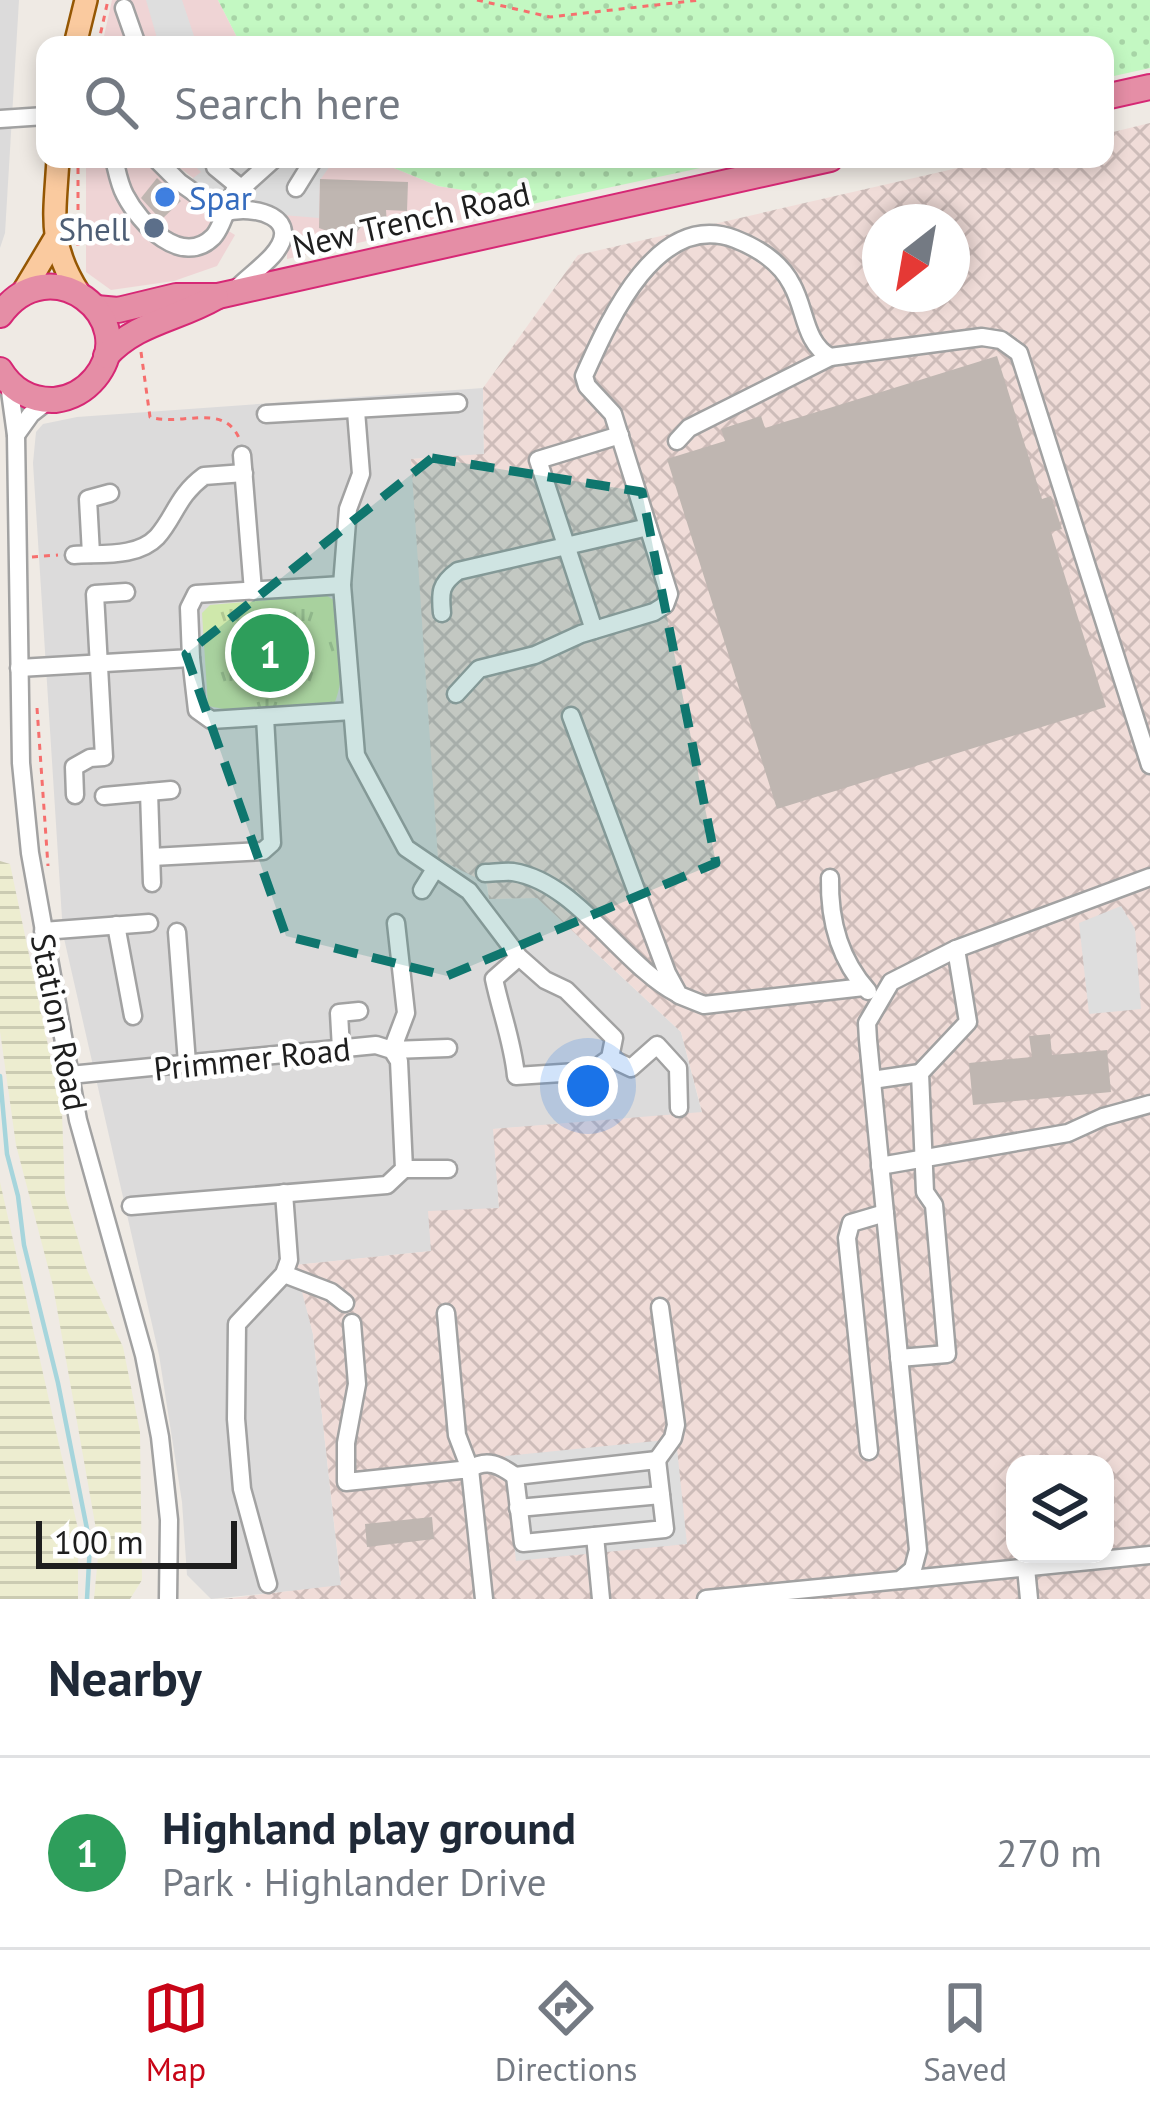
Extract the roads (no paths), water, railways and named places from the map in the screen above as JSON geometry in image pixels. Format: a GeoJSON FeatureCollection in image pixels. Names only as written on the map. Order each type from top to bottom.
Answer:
{"type":"FeatureCollection","features":[{"type":"Feature","properties":{"kind":"highway"},"geometry":{"type":"LineString","coordinates":[[1114,96],[1150,87]]}},
{"type":"Feature","properties":{"kind":"highway","name":"New Trench Road"},"geometry":{"type":"LineString","coordinates":[[23,292],[60,286],[118,310],[176,296],[225,294],[790,168]]}},
{"type":"Feature","properties":{"kind":"highway"},"geometry":{"type":"LineString","coordinates":[[0,315],[23,292]]}},
{"type":"Feature","properties":{"kind":"highway","name":"New Trench Road"},"geometry":{"type":"LineString","coordinates":[[49,400],[79,392],[100,370],[106,356],[135,329],[184,315],[225,294]]}},
{"type":"Feature","properties":{"kind":"highway"},"geometry":{"type":"LineString","coordinates":[[87,300],[104,322],[106,356]]}},
{"type":"Feature","properties":{"kind":"highway"},"geometry":{"type":"LineString","coordinates":[[4,377],[21,392],[49,400]]}},
{"type":"Feature","properties":{"kind":"main road"},"geometry":{"type":"LineString","coordinates":[[77,36],[86,0]]}},
{"type":"Feature","properties":{"kind":"main road"},"geometry":{"type":"LineString","coordinates":[[58,168],[54,240],[64,270],[87,300]]}},
{"type":"Feature","properties":{"kind":"main road"},"geometry":{"type":"LineString","coordinates":[[23,292],[54,240]]}},
{"type":"Feature","properties":{"kind":"street"},"geometry":{"type":"LineString","coordinates":[[116,4],[132,36]]}},
{"type":"Feature","properties":{"kind":"street"},"geometry":{"type":"LineString","coordinates":[[0,118],[36,116]]}},
{"type":"Feature","properties":{"kind":"street"},"geometry":{"type":"LineString","coordinates":[[117,168],[127,200],[167,244],[192,249],[212,239],[220,228],[237,185]]}},
{"type":"Feature","properties":{"kind":"street"},"geometry":{"type":"LineString","coordinates":[[165,168],[223,213],[256,207],[273,215],[281,229],[272,256],[225,294]]}},
{"type":"Feature","properties":{"kind":"street"},"geometry":{"type":"LineString","coordinates":[[216,168],[243,187],[264,168]]}},
{"type":"Feature","properties":{"kind":"street"},"geometry":{"type":"LineString","coordinates":[[296,188],[308,168]]}},
{"type":"Feature","properties":{"kind":"street"},"geometry":{"type":"LineString","coordinates":[[456,694],[479,669],[535,655],[665,605],[669,594],[614,414],[587,386],[584,376],[652,258],[673,244],[700,236],[724,235],[746,243],[778,264],[793,285],[811,337],[830,357]]}},
{"type":"Feature","properties":{"kind":"street"},"geometry":{"type":"LineString","coordinates":[[677,441],[689,428],[830,357],[982,337],[1001,340],[1019,353],[1150,765]]}},
{"type":"Feature","properties":{"kind":"street","name":"Station Road"},"geometry":{"type":"LineString","coordinates":[[4,377],[16,435],[8,541],[23,788],[43,931],[81,1133],[144,1354],[156,1416],[169,1520],[169,1599]]}},
{"type":"Feature","properties":{"kind":"street"},"geometry":{"type":"LineString","coordinates":[[16,435],[49,400]]}},
{"type":"Feature","properties":{"kind":"street"},"geometry":{"type":"LineString","coordinates":[[266,414],[458,403]]}},
{"type":"Feature","properties":{"kind":"street"},"geometry":{"type":"LineString","coordinates":[[356,411],[362,474],[348,508],[342,586],[356,755],[406,848],[469,891],[519,957],[545,980],[566,990],[614,1037],[610,1058],[592,1070],[516,1076],[494,979],[519,957]]}},
{"type":"Feature","properties":{"kind":"street"},"geometry":{"type":"LineString","coordinates":[[594,630],[538,460],[620,435]]}},
{"type":"Feature","properties":{"kind":"street"},"geometry":{"type":"LineString","coordinates":[[110,493],[88,499],[89,524],[82,554],[137,549],[157,537],[172,510],[204,476],[243,464],[253,591]]}},
{"type":"Feature","properties":{"kind":"street"},"geometry":{"type":"LineString","coordinates":[[442,614],[440,592],[445,580],[458,571],[648,527]]}},
{"type":"Feature","properties":{"kind":"street"},"geometry":{"type":"LineString","coordinates":[[342,586],[196,594],[189,608],[191,658],[197,710],[211,720],[352,711]]}},
{"type":"Feature","properties":{"kind":"street"},"geometry":{"type":"LineString","coordinates":[[75,795],[74,767],[104,757],[95,594],[126,592]]}},
{"type":"Feature","properties":{"kind":"street"},"geometry":{"type":"LineString","coordinates":[[19,668],[191,658]]}},
{"type":"Feature","properties":{"kind":"street"},"geometry":{"type":"LineString","coordinates":[[572,716],[658,952],[679,994]]}},
{"type":"Feature","properties":{"kind":"street"},"geometry":{"type":"LineString","coordinates":[[152,857],[263,850],[272,843],[265,717]]}},
{"type":"Feature","properties":{"kind":"street"},"geometry":{"type":"LineString","coordinates":[[104,796],[171,790]]}},
{"type":"Feature","properties":{"kind":"street"},"geometry":{"type":"LineString","coordinates":[[149,793],[152,883]]}},
{"type":"Feature","properties":{"kind":"street"},"geometry":{"type":"LineString","coordinates":[[422,890],[435,869]]}},
{"type":"Feature","properties":{"kind":"street"},"geometry":{"type":"LineString","coordinates":[[485,874],[514,872],[544,884],[567,899],[658,983],[704,1005],[870,994],[956,949],[1150,877]]}},
{"type":"Feature","properties":{"kind":"street"},"geometry":{"type":"LineString","coordinates":[[830,878],[829,910],[848,969],[870,994],[867,1023],[918,1550],[913,1569],[900,1580]]}},
{"type":"Feature","properties":{"kind":"street"},"geometry":{"type":"LineString","coordinates":[[43,931],[149,923]]}},
{"type":"Feature","properties":{"kind":"street"},"geometry":{"type":"LineString","coordinates":[[396,923],[406,1013],[392,1049],[448,1048]]}},
{"type":"Feature","properties":{"kind":"street"},"geometry":{"type":"LineString","coordinates":[[116,925],[133,1016]]}},
{"type":"Feature","properties":{"kind":"street"},"geometry":{"type":"LineString","coordinates":[[177,932],[188,1063]]}},
{"type":"Feature","properties":{"kind":"street"},"geometry":{"type":"LineString","coordinates":[[872,1080],[920,1073],[968,1022],[956,949]]}},
{"type":"Feature","properties":{"kind":"street"},"geometry":{"type":"LineString","coordinates":[[341,1048],[339,1013],[359,1011]]}},
{"type":"Feature","properties":{"kind":"street"},"geometry":{"type":"LineString","coordinates":[[489,1042],[510,1041]]}},
{"type":"Feature","properties":{"kind":"street"},"geometry":{"type":"LineString","coordinates":[[610,1058],[631,1068],[657,1045],[678,1068],[679,1108]]}},
{"type":"Feature","properties":{"kind":"street","name":"Primmer Road"},"geometry":{"type":"LineString","coordinates":[[70,1075],[341,1048],[392,1049],[399,1061],[404,1168]]}},
{"type":"Feature","properties":{"kind":"street"},"geometry":{"type":"LineString","coordinates":[[899,1358],[947,1354],[934,1205],[925,1192],[920,1073]]}},
{"type":"Feature","properties":{"kind":"street"},"geometry":{"type":"LineString","coordinates":[[880,1166],[1068,1132],[1150,1104]]}},
{"type":"Feature","properties":{"kind":"street"},"geometry":{"type":"LineString","coordinates":[[131,1206],[387,1185],[404,1168],[448,1168]]}},
{"type":"Feature","properties":{"kind":"street"},"geometry":{"type":"LineString","coordinates":[[268,1584],[242,1490],[236,1419],[237,1324],[284,1274],[289,1245],[284,1192]]}},
{"type":"Feature","properties":{"kind":"street"},"geometry":{"type":"LineString","coordinates":[[869,1451],[848,1238],[851,1222],[885,1213]]}},
{"type":"Feature","properties":{"kind":"street"},"geometry":{"type":"LineString","coordinates":[[284,1274],[331,1292],[345,1303]]}},
{"type":"Feature","properties":{"kind":"street"},"geometry":{"type":"LineString","coordinates":[[515,1476],[523,1543],[665,1528],[657,1460],[674,1438],[676,1424],[660,1307]]}},
{"type":"Feature","properties":{"kind":"street"},"geometry":{"type":"LineString","coordinates":[[446,1313],[458,1435],[470,1469],[484,1599]]}},
{"type":"Feature","properties":{"kind":"street"},"geometry":{"type":"LineString","coordinates":[[352,1323],[357,1384],[346,1443],[346,1482],[470,1469],[487,1463],[515,1476],[657,1460]]}},
{"type":"Feature","properties":{"kind":"street"},"geometry":{"type":"LineString","coordinates":[[518,1508],[661,1495]]}},
{"type":"Feature","properties":{"kind":"street"},"geometry":{"type":"LineString","coordinates":[[595,1536],[601,1599]]}},
{"type":"Feature","properties":{"kind":"street"},"geometry":{"type":"LineString","coordinates":[[706,1599],[1150,1555]]}},
{"type":"Feature","properties":{"kind":"street"},"geometry":{"type":"LineString","coordinates":[[1026,1568],[1028,1599]]}},
{"type":"Feature","properties":{"kind":"waterway"},"geometry":{"type":"LineString","coordinates":[[0,1076],[7,1154],[24,1245],[90,1544],[87,1599]]}},
{"type":"Feature","properties":{"kind":"place","name":"Spar"},"geometry":{"type":"Point","coordinates":[165,197]}},
{"type":"Feature","properties":{"kind":"place","name":"Shell"},"geometry":{"type":"Point","coordinates":[154,228]}},
{"type":"Feature","properties":{"kind":"place","name":"Highland play ground"},"geometry":{"type":"Point","coordinates":[270,653]}}]}
